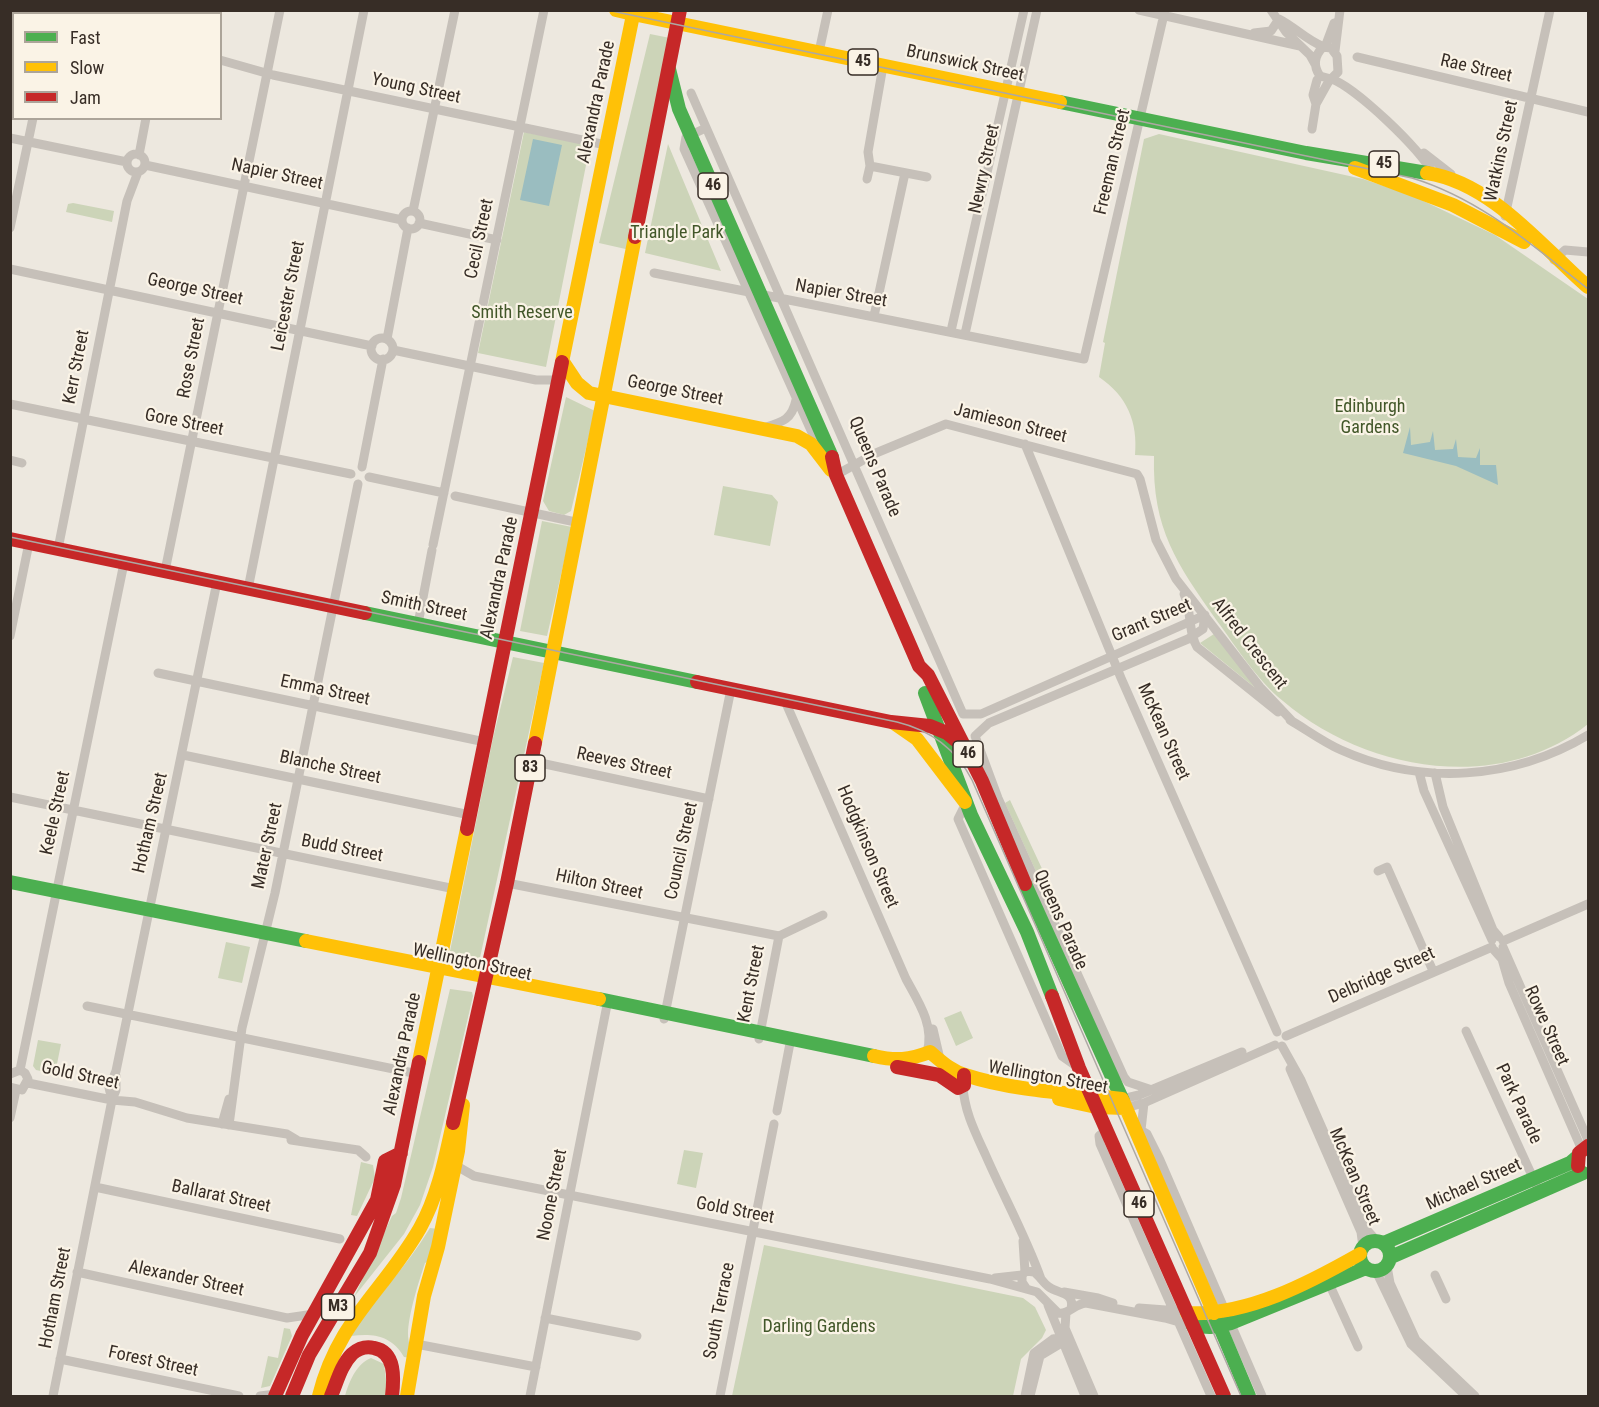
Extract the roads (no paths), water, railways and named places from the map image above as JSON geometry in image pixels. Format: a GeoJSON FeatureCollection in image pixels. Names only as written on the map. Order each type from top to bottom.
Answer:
{"type":"FeatureCollection","features":[{"type":"Feature","properties":{"kind":"main road","name":"Brunswick Street"},"geometry":{"type":"LineString","coordinates":[[616,10],[679,17],[883,66],[1306,153],[1432,173],[1460,182]]}},
{"type":"Feature","properties":{"kind":"main road","name":"Alexandra Parade"},"geometry":{"type":"LineString","coordinates":[[292,1396],[309,1355],[374,1244],[397,1172],[634,12]]}},
{"type":"Feature","properties":{"kind":"main road","name":"46"},"geometry":{"type":"LineString","coordinates":[[669,69],[679,17]]}},
{"type":"Feature","properties":{"kind":"main road","name":"Queens Parade"},"geometry":{"type":"LineString","coordinates":[[669,69],[679,109],[731,240],[919,666],[928,675],[982,781],[1034,907],[1198,1262],[1243,1366],[1249,1396]]}},
{"type":"Feature","properties":{"kind":"main road","name":"83"},"geometry":{"type":"LineString","coordinates":[[464,1077],[507,883],[669,69]]}},
{"type":"Feature","properties":{"kind":"main road","name":"Brunswick Street"},"geometry":{"type":"LineString","coordinates":[[1306,153],[1393,181],[1454,205],[1501,229]]}},
{"type":"Feature","properties":{"kind":"main road","name":"45"},"geometry":{"type":"LineString","coordinates":[[1460,182],[1506,214],[1554,260],[1588,287]]}},
{"type":"Feature","properties":{"kind":"main road","name":"45"},"geometry":{"type":"LineString","coordinates":[[1501,229],[1554,260]]}},
{"type":"Feature","properties":{"kind":"main road","name":"George Street"},"geometry":{"type":"LineString","coordinates":[[563,362],[582,388],[605,396],[766,427],[794,435]]}},
{"type":"Feature","properties":{"kind":"main road"},"geometry":{"type":"LineString","coordinates":[[800,397],[807,409],[806,421],[794,435],[809,442],[829,460]]}},
{"type":"Feature","properties":{"kind":"main road","name":"Smith Street"},"geometry":{"type":"LineString","coordinates":[[10,539],[785,701],[891,722],[912,722],[941,729],[964,748]]}},
{"type":"Feature","properties":{"kind":"main road","name":"Queens Parade"},"geometry":{"type":"LineString","coordinates":[[919,666],[919,676],[941,729],[966,803],[1027,932],[1079,1068],[1180,1315],[1193,1326],[1209,1378],[1224,1396]]}},
{"type":"Feature","properties":{"kind":"main road"},"geometry":{"type":"LineString","coordinates":[[891,722],[922,741],[953,790],[966,803]]}},
{"type":"Feature","properties":{"kind":"main road","name":"Wellington Street"},"geometry":{"type":"LineString","coordinates":[[10,882],[56,894],[439,972],[896,1061],[909,1060],[924,1054]]}},
{"type":"Feature","properties":{"kind":"main road","name":"Wellington Street"},"geometry":{"type":"LineString","coordinates":[[10,887],[56,894]]}},
{"type":"Feature","properties":{"kind":"main road","name":"Wellington Street"},"geometry":{"type":"LineString","coordinates":[[790,1041],[926,1072],[961,1083],[1060,1091],[1094,1101]]}},
{"type":"Feature","properties":{"kind":"main road"},"geometry":{"type":"LineString","coordinates":[[926,1072],[920,1066],[924,1054],[934,1053],[961,1083]]}},
{"type":"Feature","properties":{"kind":"main road"},"geometry":{"type":"LineString","coordinates":[[1060,1091],[1072,1084],[1079,1068]]}},
{"type":"Feature","properties":{"kind":"main road","name":"M3"},"geometry":{"type":"LineString","coordinates":[[319,1396],[329,1357],[345,1327],[403,1254],[422,1225],[451,1160],[464,1077]]}},
{"type":"Feature","properties":{"kind":"main road","name":"Wellington Street"},"geometry":{"type":"LineString","coordinates":[[961,1083],[992,1085],[1094,1101],[1123,1103]]}},
{"type":"Feature","properties":{"kind":"main road"},"geometry":{"type":"LineString","coordinates":[[1584,1148],[1578,1166],[1586,1175]]}},
{"type":"Feature","properties":{"kind":"main road","name":"Michael Street"},"geometry":{"type":"LineString","coordinates":[[1193,1326],[1223,1318],[1283,1296],[1326,1277],[1380,1265],[1536,1185],[1584,1148]]}},
{"type":"Feature","properties":{"kind":"main road"},"geometry":{"type":"LineString","coordinates":[[275,1395],[302,1335],[377,1200],[384,1162],[389,1157],[401,1153]]}},
{"type":"Feature","properties":{"kind":"main road"},"geometry":{"type":"LineString","coordinates":[[407,1396],[424,1296],[438,1247],[451,1183],[451,1160]]}},
{"type":"Feature","properties":{"kind":"main road","name":"Michael Street"},"geometry":{"type":"LineString","coordinates":[[1326,1277],[1361,1251],[1380,1241],[1536,1185],[1586,1175]]}},
{"type":"Feature","properties":{"kind":"main road"},"geometry":{"type":"LineString","coordinates":[[1361,1251],[1380,1265],[1389,1249],[1380,1241]]}},
{"type":"Feature","properties":{"kind":"main road","name":"Michael Street"},"geometry":{"type":"LineString","coordinates":[[1180,1315],[1223,1318]]}},
{"type":"Feature","properties":{"kind":"main road"},"geometry":{"type":"LineString","coordinates":[[332,1396],[349,1358],[359,1349],[368,1347],[381,1350],[390,1360],[394,1374],[392,1396]]}},
{"type":"Feature","properties":{"kind":"street","name":"Rose Street"},"geometry":{"type":"LineString","coordinates":[[165,571],[280,10]]}},
{"type":"Feature","properties":{"kind":"street","name":"Leicester Street"},"geometry":{"type":"LineString","coordinates":[[248,589],[364,10]]}},
{"type":"Feature","properties":{"kind":"street"},"geometry":{"type":"LineString","coordinates":[[413,211],[455,10]]}},
{"type":"Feature","properties":{"kind":"street","name":"Cecil Street"},"geometry":{"type":"LineString","coordinates":[[418,624],[544,10]]}},
{"type":"Feature","properties":{"kind":"street"},"geometry":{"type":"LineString","coordinates":[[819,52],[828,10]]}},
{"type":"Feature","properties":{"kind":"street","name":"Newry Street"},"geometry":{"type":"LineString","coordinates":[[965,334],[1013,92],[1024,10]]}},
{"type":"Feature","properties":{"kind":"street","name":"Newry Street"},"geometry":{"type":"LineString","coordinates":[[951,331],[1013,92],[1037,10]]}},
{"type":"Feature","properties":{"kind":"street"},"geometry":{"type":"LineString","coordinates":[[1140,10],[1164,13],[1300,46]]}},
{"type":"Feature","properties":{"kind":"street"},"geometry":{"type":"LineString","coordinates":[[1271,10],[1286,32],[1316,66],[1320,75],[1356,94],[1425,158],[1432,173]]}},
{"type":"Feature","properties":{"kind":"street","name":"Watkins Street"},"geometry":{"type":"LineString","coordinates":[[1501,229],[1550,10]]}},
{"type":"Feature","properties":{"kind":"street"},"geometry":{"type":"LineString","coordinates":[[1316,66],[1317,53],[1324,47],[1340,12]]}},
{"type":"Feature","properties":{"kind":"street"},"geometry":{"type":"LineString","coordinates":[[1340,12],[1335,51],[1339,69],[1356,94]]}},
{"type":"Feature","properties":{"kind":"street","name":"Freeman Street"},"geometry":{"type":"LineString","coordinates":[[1082,356],[1093,321],[1164,13]]}},
{"type":"Feature","properties":{"kind":"street"},"geometry":{"type":"LineString","coordinates":[[1243,33],[1271,31],[1279,19]]}},
{"type":"Feature","properties":{"kind":"street"},"geometry":{"type":"LineString","coordinates":[[1279,19],[1309,41],[1335,51]]}},
{"type":"Feature","properties":{"kind":"street","name":"Rae Street"},"geometry":{"type":"LineString","coordinates":[[1357,57],[1588,112]]}},
{"type":"Feature","properties":{"kind":"street","name":"Young Street"},"geometry":{"type":"LineString","coordinates":[[222,61],[348,91],[606,145]]}},
{"type":"Feature","properties":{"kind":"street"},"geometry":{"type":"LineString","coordinates":[[867,179],[870,166],[868,152],[883,66]]}},
{"type":"Feature","properties":{"kind":"street"},"geometry":{"type":"LineString","coordinates":[[1312,129],[1316,104],[1330,79],[1339,69]]}},
{"type":"Feature","properties":{"kind":"street"},"geometry":{"type":"LineString","coordinates":[[1316,104],[1313,95],[1317,80]]}},
{"type":"Feature","properties":{"kind":"street","name":"Queens Parade"},"geometry":{"type":"LineString","coordinates":[[692,93],[947,681],[961,712],[966,715]]}},
{"type":"Feature","properties":{"kind":"street"},"geometry":{"type":"LineString","coordinates":[[10,228],[33,120]]}},
{"type":"Feature","properties":{"kind":"street"},"geometry":{"type":"LineString","coordinates":[[141,169],[139,155],[146,120]]}},
{"type":"Feature","properties":{"kind":"street"},"geometry":{"type":"LineString","coordinates":[[690,135],[706,128]]}},
{"type":"Feature","properties":{"kind":"street"},"geometry":{"type":"LineString","coordinates":[[10,138],[127,165],[130,156],[139,155]]}},
{"type":"Feature","properties":{"kind":"street"},"geometry":{"type":"LineString","coordinates":[[1407,141],[1460,182]]}},
{"type":"Feature","properties":{"kind":"street","name":"Napier Street"},"geometry":{"type":"LineString","coordinates":[[127,165],[244,185],[402,220]]}},
{"type":"Feature","properties":{"kind":"street","name":"Kerr Street"},"geometry":{"type":"LineString","coordinates":[[58,549],[129,192],[127,165]]}},
{"type":"Feature","properties":{"kind":"street"},"geometry":{"type":"LineString","coordinates":[[870,166],[927,177]]}},
{"type":"Feature","properties":{"kind":"street","name":"Kerr Street"},"geometry":{"type":"LineString","coordinates":[[129,192],[141,169]]}},
{"type":"Feature","properties":{"kind":"street"},"geometry":{"type":"LineString","coordinates":[[874,316],[905,173]]}},
{"type":"Feature","properties":{"kind":"street"},"geometry":{"type":"LineString","coordinates":[[393,350],[387,339],[408,228],[402,220],[406,212],[413,211],[419,215],[419,223],[416,227],[408,228]]}},
{"type":"Feature","properties":{"kind":"street"},"geometry":{"type":"LineString","coordinates":[[419,223],[497,240]]}},
{"type":"Feature","properties":{"kind":"street"},"geometry":{"type":"LineString","coordinates":[[731,240],[752,231]]}},
{"type":"Feature","properties":{"kind":"street"},"geometry":{"type":"LineString","coordinates":[[1554,260],[1565,250],[1588,252]]}},
{"type":"Feature","properties":{"kind":"street","name":"George Street"},"geometry":{"type":"LineString","coordinates":[[10,269],[372,346]]}},
{"type":"Feature","properties":{"kind":"street","name":"Napier Street"},"geometry":{"type":"LineString","coordinates":[[654,273],[951,331],[1021,347],[1082,356]]}},
{"type":"Feature","properties":{"kind":"street"},"geometry":{"type":"LineString","coordinates":[[387,339],[378,339],[372,346],[374,356],[383,359],[389,357],[393,350]]}},
{"type":"Feature","properties":{"kind":"street"},"geometry":{"type":"LineString","coordinates":[[393,350],[536,380],[559,380]]}},
{"type":"Feature","properties":{"kind":"street"},"geometry":{"type":"LineString","coordinates":[[362,466],[383,359]]}},
{"type":"Feature","properties":{"kind":"street"},"geometry":{"type":"LineString","coordinates":[[766,427],[788,420],[800,397]]}},
{"type":"Feature","properties":{"kind":"street","name":"Gore Street"},"geometry":{"type":"LineString","coordinates":[[10,404],[351,474]]}},
{"type":"Feature","properties":{"kind":"street","name":"Queens Parade"},"geometry":{"type":"LineString","coordinates":[[806,421],[829,460]]}},
{"type":"Feature","properties":{"kind":"street","name":"Jamieson Street"},"geometry":{"type":"LineString","coordinates":[[836,475],[853,461],[946,424],[1139,476]]}},
{"type":"Feature","properties":{"kind":"street","name":"McKean Street"},"geometry":{"type":"LineString","coordinates":[[1025,444],[1117,668],[1361,1232],[1361,1251]]}},
{"type":"Feature","properties":{"kind":"street"},"geometry":{"type":"LineString","coordinates":[[10,460],[22,463]]}},
{"type":"Feature","properties":{"kind":"street","name":"Jamieson Street"},"geometry":{"type":"LineString","coordinates":[[829,460],[853,461]]}},
{"type":"Feature","properties":{"kind":"street"},"geometry":{"type":"LineString","coordinates":[[362,466],[367,469],[369,477],[366,482],[358,484],[352,479],[351,474],[356,467],[362,466]]}},
{"type":"Feature","properties":{"kind":"street","name":"Alfred Crescent"},"geometry":{"type":"LineString","coordinates":[[1139,476],[1156,540],[1180,586],[1191,620],[1192,636],[1196,646],[1260,700],[1293,722],[1352,754],[1419,772],[1435,773],[1462,774],[1516,766],[1558,751],[1588,735]]}},
{"type":"Feature","properties":{"kind":"street"},"geometry":{"type":"LineString","coordinates":[[369,477],[444,493]]}},
{"type":"Feature","properties":{"kind":"street","name":"Mater Street"},"geometry":{"type":"LineString","coordinates":[[225,1124],[241,1038],[314,706],[358,484]]}},
{"type":"Feature","properties":{"kind":"street"},"geometry":{"type":"LineString","coordinates":[[455,496],[580,523]]}},
{"type":"Feature","properties":{"kind":"street"},"geometry":{"type":"LineString","coordinates":[[10,636],[29,543]]}},
{"type":"Feature","properties":{"kind":"street","name":"Keele Street"},"geometry":{"type":"LineString","coordinates":[[15,1072],[56,894],[124,563]]}},
{"type":"Feature","properties":{"kind":"street","name":"Hotham Street"},"geometry":{"type":"LineString","coordinates":[[53,1396],[112,1100],[116,1090],[116,1071],[217,582]]}},
{"type":"Feature","properties":{"kind":"street","name":"Alfred Crescent"},"geometry":{"type":"LineString","coordinates":[[1180,586],[1260,687],[1293,722]]}},
{"type":"Feature","properties":{"kind":"street","name":"Grant Street"},"geometry":{"type":"LineString","coordinates":[[966,715],[979,714],[1205,615],[1203,629],[1192,636],[984,726]]}},
{"type":"Feature","properties":{"kind":"street","name":"Emma Street"},"geometry":{"type":"LineString","coordinates":[[158,673],[485,742]]}},
{"type":"Feature","properties":{"kind":"street"},"geometry":{"type":"LineString","coordinates":[[1038,687],[1043,699]]}},
{"type":"Feature","properties":{"kind":"street","name":"Council Street"},"geometry":{"type":"LineString","coordinates":[[665,1015],[731,689]]}},
{"type":"Feature","properties":{"kind":"street","name":"Hodgkinson Street"},"geometry":{"type":"LineString","coordinates":[[785,701],[906,979],[932,1027],[940,1059]]}},
{"type":"Feature","properties":{"kind":"street"},"geometry":{"type":"LineString","coordinates":[[979,714],[984,726]]}},
{"type":"Feature","properties":{"kind":"street","name":"Queens Parade"},"geometry":{"type":"LineString","coordinates":[[984,726],[975,736],[981,754],[1122,1074],[1128,1082],[1152,1090]]}},
{"type":"Feature","properties":{"kind":"street","name":"Blanche Street"},"geometry":{"type":"LineString","coordinates":[[183,755],[470,815]]}},
{"type":"Feature","properties":{"kind":"street","name":"Reeves Street"},"geometry":{"type":"LineString","coordinates":[[531,761],[709,799]]}},
{"type":"Feature","properties":{"kind":"street","name":"Rowe Street"},"geometry":{"type":"LineString","coordinates":[[1419,772],[1424,791],[1497,944]]}},
{"type":"Feature","properties":{"kind":"street","name":"Rowe Street"},"geometry":{"type":"LineString","coordinates":[[1435,773],[1443,807],[1493,930],[1509,983],[1584,1148]]}},
{"type":"Feature","properties":{"kind":"street","name":"Budd Street"},"geometry":{"type":"LineString","coordinates":[[10,797],[455,889]]}},
{"type":"Feature","properties":{"kind":"street"},"geometry":{"type":"LineString","coordinates":[[1378,871],[1387,867],[1433,971]]}},
{"type":"Feature","properties":{"kind":"street","name":"Hilton Street"},"geometry":{"type":"LineString","coordinates":[[507,883],[779,936]]}},
{"type":"Feature","properties":{"kind":"street","name":"Delbridge Street"},"geometry":{"type":"LineString","coordinates":[[1123,1103],[1144,1103],[1433,971],[1588,904]]}},
{"type":"Feature","properties":{"kind":"street"},"geometry":{"type":"LineString","coordinates":[[779,936],[823,915]]}},
{"type":"Feature","properties":{"kind":"street","name":"Kent Street"},"geometry":{"type":"LineString","coordinates":[[759,1035],[779,936]]}},
{"type":"Feature","properties":{"kind":"street","name":"Noone Street"},"geometry":{"type":"LineString","coordinates":[[532,1396],[545,1318],[607,1003]]}},
{"type":"Feature","properties":{"kind":"street","name":"Hodgkinson Street"},"geometry":{"type":"LineString","coordinates":[[921,1005],[929,1035],[924,1054]]}},
{"type":"Feature","properties":{"kind":"street"},"geometry":{"type":"LineString","coordinates":[[87,1006],[418,1074]]}},
{"type":"Feature","properties":{"kind":"street","name":"Park Parade"},"geometry":{"type":"LineString","coordinates":[[1466,1031],[1536,1185]]}},
{"type":"Feature","properties":{"kind":"street"},"geometry":{"type":"LineString","coordinates":[[777,1110],[790,1041]]}},
{"type":"Feature","properties":{"kind":"street","name":"McKean Street"},"geometry":{"type":"LineString","coordinates":[[1280,1042],[1299,1075],[1367,1230],[1380,1241]]}},
{"type":"Feature","properties":{"kind":"street","name":"Delbridge Street"},"geometry":{"type":"LineString","coordinates":[[1123,1103],[1280,1042]]}},
{"type":"Feature","properties":{"kind":"street"},"geometry":{"type":"LineString","coordinates":[[10,1118],[13,1089],[25,1088],[28,1083],[27,1076],[15,1072]]}},
{"type":"Feature","properties":{"kind":"street","name":"Gold Street"},"geometry":{"type":"LineString","coordinates":[[28,1083],[126,1103],[134,1107],[142,1106],[175,1113],[187,1118],[274,1134],[286,1139],[346,1150],[384,1162]]}},
{"type":"Feature","properties":{"kind":"street"},"geometry":{"type":"LineString","coordinates":[[961,1083],[971,1120],[1023,1239],[1036,1260],[1041,1279]]}},
{"type":"Feature","properties":{"kind":"street","name":"Queens Parade"},"geometry":{"type":"LineString","coordinates":[[1137,1128],[1144,1103]]}},
{"type":"Feature","properties":{"kind":"street","name":"South Terrace"},"geometry":{"type":"LineString","coordinates":[[720,1396],[774,1125]]}},
{"type":"Feature","properties":{"kind":"street","name":"Gold Street"},"geometry":{"type":"LineString","coordinates":[[451,1160],[474,1176],[1026,1288]]}},
{"type":"Feature","properties":{"kind":"street","name":"Gold Street"},"geometry":{"type":"LineString","coordinates":[[451,1183],[474,1176]]}},
{"type":"Feature","properties":{"kind":"street","name":"Ballarat Street"},"geometry":{"type":"LineString","coordinates":[[95,1187],[340,1239]]}},
{"type":"Feature","properties":{"kind":"street"},"geometry":{"type":"LineString","coordinates":[[1023,1239],[1022,1282],[1026,1288],[1039,1294],[1057,1313],[1068,1311],[1080,1304],[1089,1304],[1180,1315]]}},
{"type":"Feature","properties":{"kind":"street"},"geometry":{"type":"LineString","coordinates":[[1380,1265],[1411,1344],[1466,1396]]}},
{"type":"Feature","properties":{"kind":"street"},"geometry":{"type":"LineString","coordinates":[[1380,1265],[1416,1340],[1475,1396]]}},
{"type":"Feature","properties":{"kind":"street","name":"Alexander Street"},"geometry":{"type":"LineString","coordinates":[[77,1272],[287,1318],[314,1314]]}},
{"type":"Feature","properties":{"kind":"street"},"geometry":{"type":"LineString","coordinates":[[1023,1273],[1034,1272],[1048,1286],[1064,1292],[1180,1315]]}},
{"type":"Feature","properties":{"kind":"street","name":"Gold Street"},"geometry":{"type":"LineString","coordinates":[[990,1279],[1023,1273]]}},
{"type":"Feature","properties":{"kind":"street"},"geometry":{"type":"LineString","coordinates":[[1435,1275],[1446,1299]]}},
{"type":"Feature","properties":{"kind":"street"},"geometry":{"type":"LineString","coordinates":[[1326,1277],[1358,1347]]}},
{"type":"Feature","properties":{"kind":"street"},"geometry":{"type":"LineString","coordinates":[[1064,1292],[1071,1300],[1064,1323],[1063,1339],[1094,1396]]}},
{"type":"Feature","properties":{"kind":"street"},"geometry":{"type":"LineString","coordinates":[[1047,1303],[1084,1396]]}},
{"type":"Feature","properties":{"kind":"street","name":"Queens Parade"},"geometry":{"type":"LineString","coordinates":[[1180,1315],[1209,1378],[1211,1396]]}},
{"type":"Feature","properties":{"kind":"street"},"geometry":{"type":"LineString","coordinates":[[287,1318],[299,1328],[302,1335]]}},
{"type":"Feature","properties":{"kind":"street"},"geometry":{"type":"LineString","coordinates":[[545,1318],[637,1336]]}},
{"type":"Feature","properties":{"kind":"street"},"geometry":{"type":"LineString","coordinates":[[1025,1396],[1033,1355],[1040,1347],[1063,1339]]}},
{"type":"Feature","properties":{"kind":"street"},"geometry":{"type":"LineString","coordinates":[[1030,1396],[1040,1356],[1063,1339]]}},
{"type":"Feature","properties":{"kind":"street"},"geometry":{"type":"LineString","coordinates":[[416,1344],[536,1367]]}},
{"type":"Feature","properties":{"kind":"street","name":"Forest Street"},"geometry":{"type":"LineString","coordinates":[[60,1359],[239,1396]]}},
{"type":"Feature","properties":{"kind":"street","name":"Queens Parade"},"geometry":{"type":"LineString","coordinates":[[1243,1366],[1262,1396]]}},
{"type":"Feature","properties":{"kind":"street"},"geometry":{"type":"LineString","coordinates":[[260,1396],[275,1395]]}},
{"type":"Feature","properties":{"kind":"water"},"geometry":{"type":"Polygon","coordinates":[[[533,139],[562,145],[549,206],[520,200],[533,139]]]}},
{"type":"Feature","properties":{"kind":"water"},"geometry":{"type":"Polygon","coordinates":[[[1410,427],[1411,445],[1430,442],[1433,431],[1435,450],[1453,449],[1456,439],[1458,457],[1476,458],[1480,448],[1480,465],[1496,465],[1498,485],[1456,466],[1403,453],[1410,427]]]}},
{"type":"Feature","properties":{"kind":"tram line"},"geometry":{"type":"LineString","coordinates":[[607,10],[1412,178],[1437,187],[1484,211],[1588,289]]}},
{"type":"Feature","properties":{"kind":"tram line"},"geometry":{"type":"LineString","coordinates":[[10,537],[897,722],[920,730],[941,742],[958,759],[972,780],[1241,1396]]}},
{"type":"Feature","properties":{"kind":"park label","name":"Triangle Park"},"geometry":{"type":"Point","coordinates":[677,233]}},
{"type":"Feature","properties":{"kind":"park label","name":"Smith Reserve"},"geometry":{"type":"Point","coordinates":[522,313]}},
{"type":"Feature","properties":{"kind":"park label","name":"Edinburgh Gardens"},"geometry":{"type":"Point","coordinates":[1370,417]}},
{"type":"Feature","properties":{"kind":"park label","name":"Darling Gardens"},"geometry":{"type":"Point","coordinates":[819,1327]}}]}
